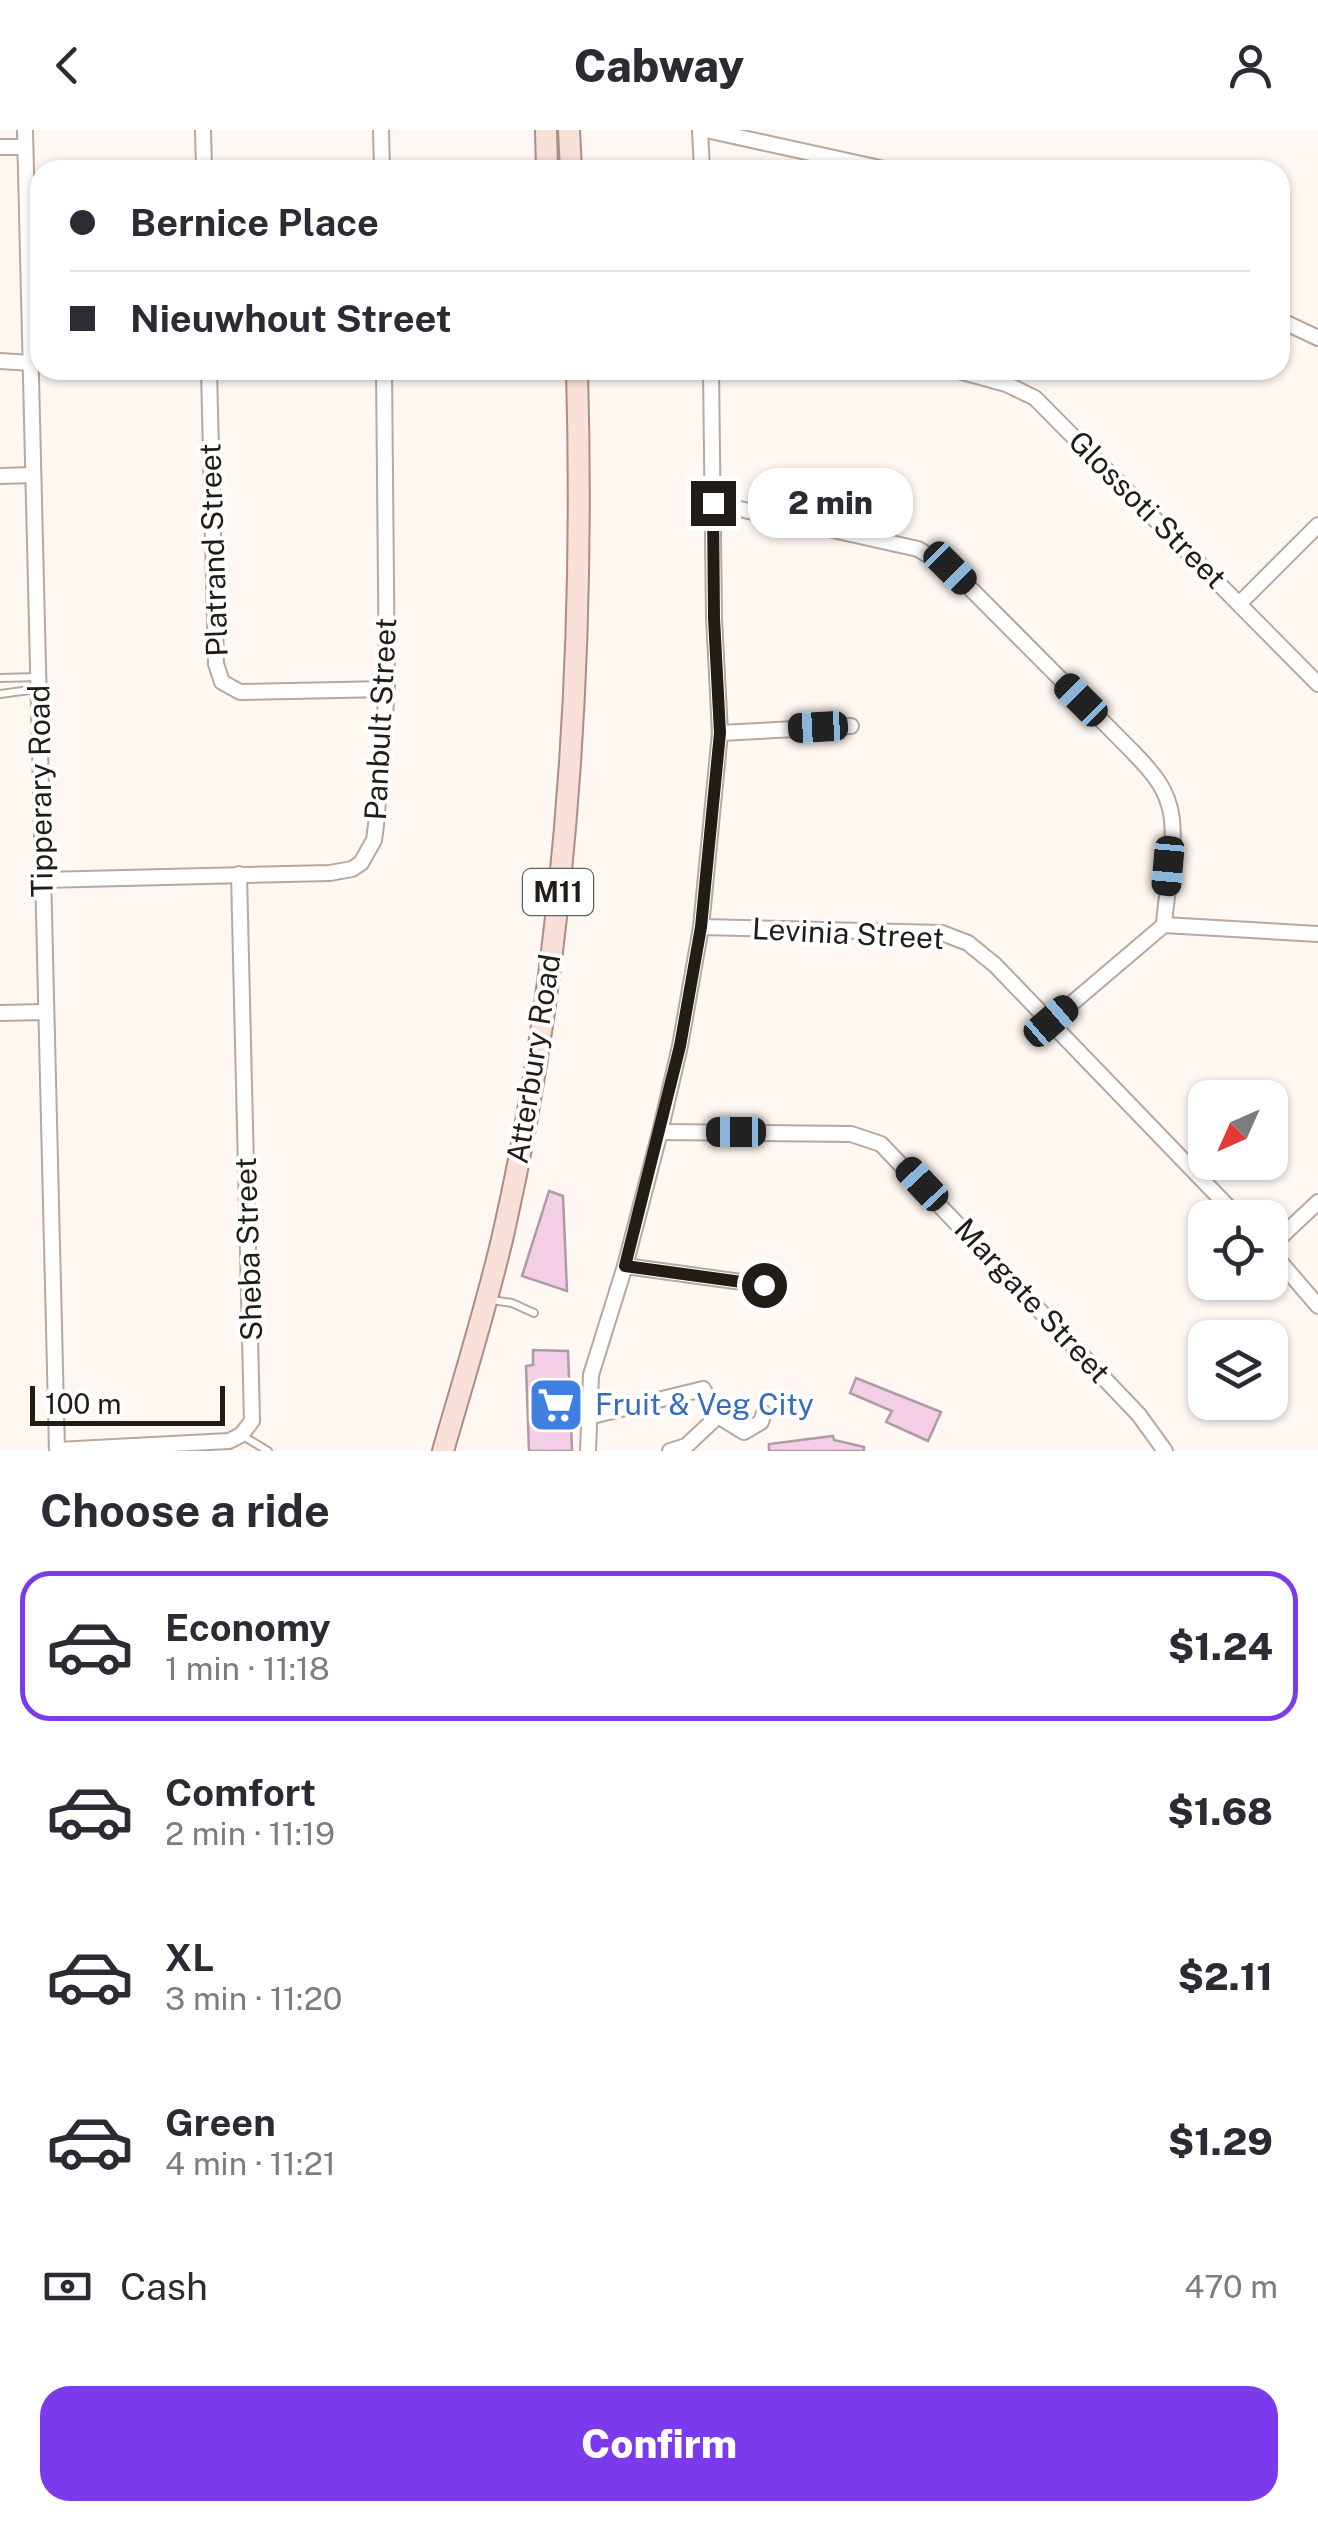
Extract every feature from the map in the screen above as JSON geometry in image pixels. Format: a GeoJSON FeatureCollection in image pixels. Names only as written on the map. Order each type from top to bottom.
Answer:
{"type":"FeatureCollection","features":[{"type":"Feature","properties":{"kind":"main road"},"geometry":{"type":"LineString","coordinates":[[546,130],[547,160]]}},
{"type":"Feature","properties":{"kind":"main road"},"geometry":{"type":"LineString","coordinates":[[569,130],[570,160]]}},
{"type":"Feature","properties":{"kind":"main road","name":"Atterbury Road"},"geometry":{"type":"LineString","coordinates":[[565,380],[576,479]]}},
{"type":"Feature","properties":{"kind":"main road","name":"Atterbury Road"},"geometry":{"type":"LineString","coordinates":[[443,1451],[504,1232],[547,998],[573,721],[579,452],[576,380]]}},
{"type":"Feature","properties":{"kind":"street","name":"Tipperary Road"},"geometry":{"type":"LineString","coordinates":[[25,130],[30,328]]}},
{"type":"Feature","properties":{"kind":"street"},"geometry":{"type":"LineString","coordinates":[[203,130],[204,160]]}},
{"type":"Feature","properties":{"kind":"street"},"geometry":{"type":"LineString","coordinates":[[382,130],[382,160]]}},
{"type":"Feature","properties":{"kind":"street"},"geometry":{"type":"LineString","coordinates":[[702,160],[703,130],[843,160]]}},
{"type":"Feature","properties":{"kind":"street"},"geometry":{"type":"LineString","coordinates":[[0,147],[25,147]]}},
{"type":"Feature","properties":{"kind":"street"},"geometry":{"type":"LineString","coordinates":[[1290,325],[1318,338]]}},
{"type":"Feature","properties":{"kind":"street"},"geometry":{"type":"LineString","coordinates":[[0,362],[30,364]]}},
{"type":"Feature","properties":{"kind":"street","name":"Tipperary Road"},"geometry":{"type":"LineString","coordinates":[[31,380],[44,1012],[58,1450]]}},
{"type":"Feature","properties":{"kind":"street","name":"Platrand Street"},"geometry":{"type":"LineString","coordinates":[[209,380],[216,664],[222,682],[240,692],[387,690]]}},
{"type":"Feature","properties":{"kind":"street","name":"Panbult Street"},"geometry":{"type":"LineString","coordinates":[[43,880],[330,873],[352,869],[368,855],[376,824],[387,690],[384,380]]}},
{"type":"Feature","properties":{"kind":"street"},"geometry":{"type":"LineString","coordinates":[[588,1451],[591,1375],[660,1132],[701,927],[720,733],[714,618],[711,380]]}},
{"type":"Feature","properties":{"kind":"street","name":"Glossoti Street"},"geometry":{"type":"LineString","coordinates":[[991,380],[1035,398],[1318,684]]}},
{"type":"Feature","properties":{"kind":"street"},"geometry":{"type":"LineString","coordinates":[[0,476],[33,475]]}},
{"type":"Feature","properties":{"kind":"street"},"geometry":{"type":"LineString","coordinates":[[713,503],[918,548],[950,568],[1134,752],[1160,783],[1172,813],[1164,924]]}},
{"type":"Feature","properties":{"kind":"street"},"geometry":{"type":"LineString","coordinates":[[1240,603],[1318,525]]}},
{"type":"Feature","properties":{"kind":"street"},"geometry":{"type":"LineString","coordinates":[[720,733],[851,726]]}},
{"type":"Feature","properties":{"kind":"street","name":"Sheba Street"},"geometry":{"type":"LineString","coordinates":[[239,874],[254,1412],[240,1435]]}},
{"type":"Feature","properties":{"kind":"street"},"geometry":{"type":"LineString","coordinates":[[1051,1021],[1164,924],[1318,934]]}},
{"type":"Feature","properties":{"kind":"street","name":"Levinia Street"},"geometry":{"type":"LineString","coordinates":[[701,927],[942,932],[980,952],[1222,1200]]}},
{"type":"Feature","properties":{"kind":"street"},"geometry":{"type":"LineString","coordinates":[[0,1013],[44,1012]]}},
{"type":"Feature","properties":{"kind":"street","name":"Margate Street"},"geometry":{"type":"LineString","coordinates":[[660,1132],[851,1134],[882,1144],[1139,1415],[1165,1451]]}},
{"type":"Feature","properties":{"kind":"street"},"geometry":{"type":"LineString","coordinates":[[1288,1231],[1318,1202]]}},
{"type":"Feature","properties":{"kind":"street"},"geometry":{"type":"LineString","coordinates":[[625,1266],[764,1285]]}},
{"type":"Feature","properties":{"kind":"street"},"geometry":{"type":"LineString","coordinates":[[1288,1270],[1318,1306]]}},
{"type":"Feature","properties":{"kind":"street"},"geometry":{"type":"LineString","coordinates":[[588,1417],[703,1389],[718,1416],[744,1432],[762,1422],[764,1413]]}},
{"type":"Feature","properties":{"kind":"street"},"geometry":{"type":"LineString","coordinates":[[670,1451],[686,1446],[718,1416]]}},
{"type":"Feature","properties":{"kind":"street"},"geometry":{"type":"LineString","coordinates":[[58,1450],[220,1443],[240,1435]]}},
{"type":"Feature","properties":{"kind":"lane"},"geometry":{"type":"LineString","coordinates":[[0,678],[38,683]]}},
{"type":"Feature","properties":{"kind":"lane"},"geometry":{"type":"LineString","coordinates":[[0,694],[38,683]]}},
{"type":"Feature","properties":{"kind":"lane"},"geometry":{"type":"LineString","coordinates":[[486,1299],[512,1303],[534,1313]]}},
{"type":"Feature","properties":{"kind":"lane"},"geometry":{"type":"LineString","coordinates":[[240,1435],[268,1451]]}},
{"type":"Feature","properties":{"kind":"building"},"geometry":{"type":"Polygon","coordinates":[[[549,1191],[563,1196],[567,1291],[522,1276],[549,1191]]]}},
{"type":"Feature","properties":{"kind":"building"},"geometry":{"type":"Polygon","coordinates":[[[533,1350],[568,1351],[572,1451],[529,1451],[526,1366],[533,1365],[533,1350]]]}},
{"type":"Feature","properties":{"kind":"building"},"geometry":{"type":"Polygon","coordinates":[[[856,1378],[941,1412],[928,1441],[886,1422],[892,1411],[850,1393],[856,1378]]]}},
{"type":"Feature","properties":{"kind":"building"},"geometry":{"type":"Polygon","coordinates":[[[833,1436],[834,1440],[864,1447],[864,1451],[769,1451],[769,1444],[833,1436]]]}},
{"type":"Feature","properties":{"kind":"place","name":"Fruit & Veg City"},"geometry":{"type":"Point","coordinates":[556,1405]}},
{"type":"Feature","properties":{"kind":"route"},"geometry":{"type":"LineString","coordinates":[[713,503],[720,733],[701,927],[680,1046],[625,1266],[764,1285]]}}]}
